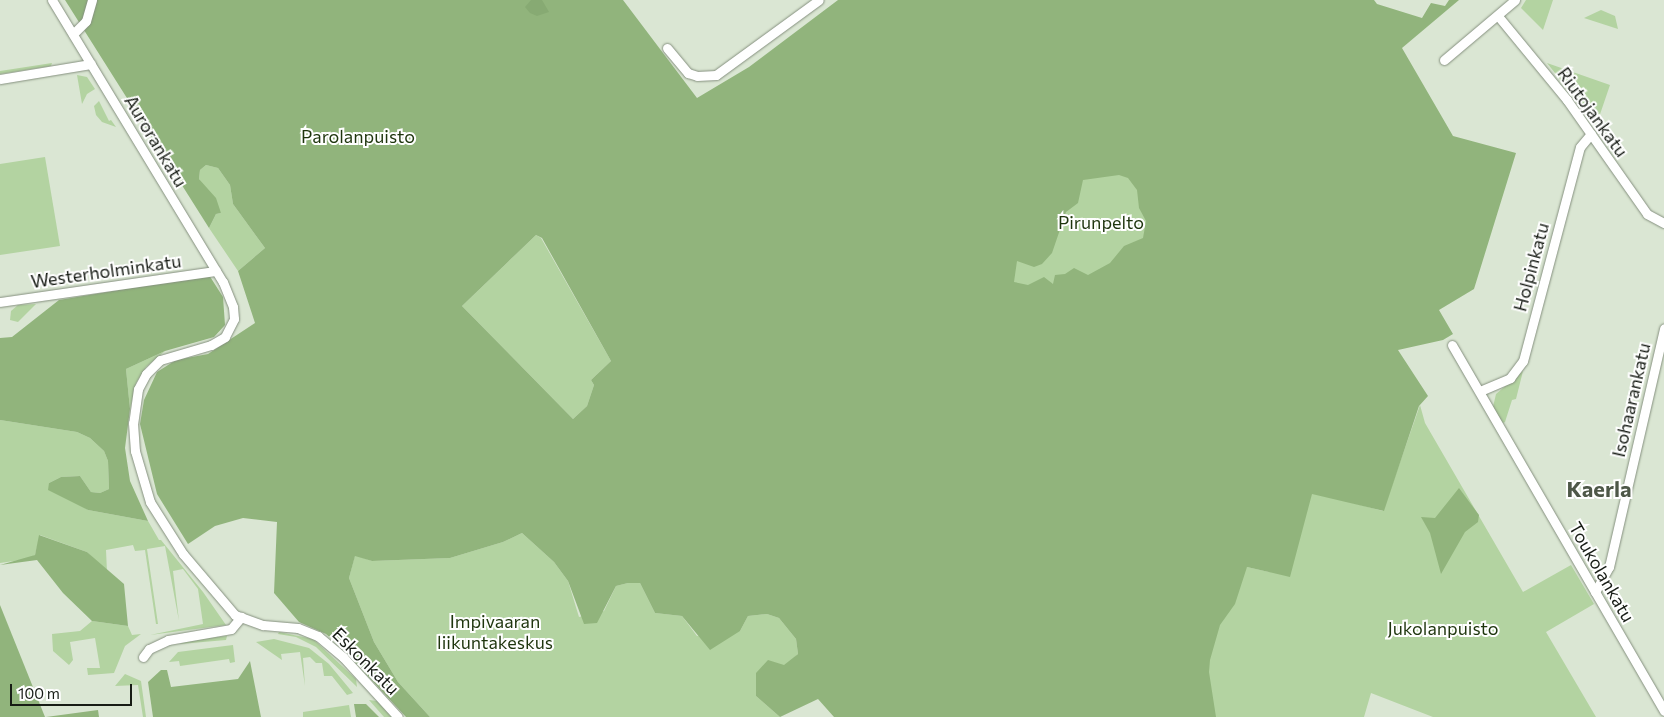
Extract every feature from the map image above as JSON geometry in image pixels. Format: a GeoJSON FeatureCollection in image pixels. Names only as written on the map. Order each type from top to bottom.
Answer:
{"type":"FeatureCollection","features":[{"type":"Feature","properties":{"kind":"street","name":"Aurorankatu"},"geometry":{"type":"LineString","coordinates":[[52,0],[216,271],[231,300],[234,319],[225,337],[211,345],[167,356],[146,374],[138,390],[133,422],[140,476],[157,517],[183,554],[227,607],[241,617]]}},
{"type":"Feature","properties":{"kind":"street"},"geometry":{"type":"LineString","coordinates":[[73,34],[86,21],[92,0]]}},
{"type":"Feature","properties":{"kind":"street"},"geometry":{"type":"LineString","coordinates":[[667,48],[688,73],[697,76],[716,75],[819,0]]}},
{"type":"Feature","properties":{"kind":"street"},"geometry":{"type":"LineString","coordinates":[[1444,60],[1515,0]]}},
{"type":"Feature","properties":{"kind":"street","name":"Riutojankatu"},"geometry":{"type":"LineString","coordinates":[[1498,16],[1591,134],[1647,214],[1664,223]]}},
{"type":"Feature","properties":{"kind":"street"},"geometry":{"type":"LineString","coordinates":[[1469,39],[1476,47]]}},
{"type":"Feature","properties":{"kind":"street"},"geometry":{"type":"LineString","coordinates":[[0,79],[91,64]]}},
{"type":"Feature","properties":{"kind":"street","name":"Holpinkatu"},"geometry":{"type":"LineString","coordinates":[[1480,391],[1510,378],[1523,360],[1578,152],[1591,134]]}},
{"type":"Feature","properties":{"kind":"street","name":"Westerholminkatu"},"geometry":{"type":"LineString","coordinates":[[0,302],[216,271]]}},
{"type":"Feature","properties":{"kind":"street","name":"Isohaarankatu"},"geometry":{"type":"LineString","coordinates":[[1596,592],[1609,566],[1664,328]]}},
{"type":"Feature","properties":{"kind":"street","name":"Toukolankatu"},"geometry":{"type":"LineString","coordinates":[[1452,345],[1664,710]]}},
{"type":"Feature","properties":{"kind":"street"},"geometry":{"type":"LineString","coordinates":[[143,657],[149,649],[168,640],[232,629],[241,617]]}},
{"type":"Feature","properties":{"kind":"street","name":"Eskonkatu"},"geometry":{"type":"LineString","coordinates":[[241,617],[263,625],[298,628],[318,636],[343,658],[398,717]]}},
{"type":"Feature","properties":{"kind":"green space","name":"Parolanpuisto"},"geometry":{"type":"Polygon","coordinates":[[[65,0],[623,0],[697,98],[749,67],[838,0],[1374,0],[1377,4],[1422,18],[1431,3],[1445,6],[1449,0],[1459,0],[1402,48],[1453,136],[1516,153],[1474,289],[1439,310],[1453,334],[1443,340],[1398,350],[1428,396],[1419,406],[1384,511],[1312,494],[1290,577],[1247,567],[1235,604],[1220,625],[1210,660],[1209,672],[1216,717],[834,717],[818,699],[780,717],[756,696],[756,673],[768,660],[784,665],[798,654],[796,639],[779,618],[767,614],[748,616],[740,631],[710,650],[682,616],[655,613],[640,583],[628,583],[616,586],[597,623],[584,624],[568,581],[554,562],[522,533],[503,542],[450,558],[372,561],[355,556],[349,578],[374,642],[398,682],[430,717],[406,717],[340,646],[326,634],[299,622],[274,593],[277,522],[243,518],[215,526],[188,544],[157,494],[140,424],[144,400],[157,372],[176,360],[208,354],[255,323],[238,271],[265,248],[233,204],[230,185],[218,168],[206,165],[200,170],[199,179],[216,198],[221,213],[216,214],[209,228],[65,0]],[[1119,175],[1083,180],[1078,203],[1066,212],[1052,253],[1042,264],[1034,267],[1017,261],[1014,282],[1028,285],[1044,277],[1053,284],[1055,275],[1065,274],[1074,268],[1088,275],[1110,263],[1124,246],[1143,238],[1146,221],[1139,208],[1137,190],[1128,178],[1119,175]],[[536,235],[462,306],[573,419],[587,406],[594,385],[591,380],[611,361],[542,238],[536,235]]]}},
{"type":"Feature","properties":{"kind":"green space"},"geometry":{"type":"Polygon","coordinates":[[[1526,0],[1553,0],[1543,30],[1521,8],[1526,0]]]}},
{"type":"Feature","properties":{"kind":"green space"},"geometry":{"type":"Polygon","coordinates":[[[1601,10],[1615,16],[1618,29],[1584,18],[1601,10]]]}},
{"type":"Feature","properties":{"kind":"green space"},"geometry":{"type":"Polygon","coordinates":[[[52,63],[51,66],[0,74],[0,71],[52,63]]]}},
{"type":"Feature","properties":{"kind":"green space"},"geometry":{"type":"Polygon","coordinates":[[[1547,63],[1610,85],[1596,126],[1584,109],[1547,63]]]}},
{"type":"Feature","properties":{"kind":"green space"},"geometry":{"type":"Polygon","coordinates":[[[77,75],[87,77],[95,89],[87,94],[82,104],[77,75]]]}},
{"type":"Feature","properties":{"kind":"green space"},"geometry":{"type":"Polygon","coordinates":[[[99,101],[109,121],[111,120],[116,127],[102,122],[96,115],[94,106],[99,101]]]}},
{"type":"Feature","properties":{"kind":"green space"},"geometry":{"type":"Polygon","coordinates":[[[45,157],[60,246],[0,255],[0,164],[45,157]]]}},
{"type":"Feature","properties":{"kind":"green space","name":"Pirunpelto"},"geometry":{"type":"Polygon","coordinates":[[[1133,164],[1157,249],[1026,305],[1002,276],[1079,174],[1133,164]]]}},
{"type":"Feature","properties":{"kind":"green space"},"geometry":{"type":"Polygon","coordinates":[[[206,165],[218,168],[230,185],[233,204],[265,248],[238,271],[209,228],[216,214],[221,213],[199,179],[200,170],[206,165]]]}},
{"type":"Feature","properties":{"kind":"green space"},"geometry":{"type":"Polygon","coordinates":[[[536,235],[541,238],[611,361],[591,380],[594,385],[587,406],[573,419],[462,306],[536,235]]]}},
{"type":"Feature","properties":{"kind":"green space"},"geometry":{"type":"Polygon","coordinates":[[[209,275],[223,297],[225,325],[214,337],[165,351],[126,369],[130,409],[125,448],[130,481],[148,521],[88,510],[48,490],[49,483],[61,477],[80,476],[91,492],[100,493],[109,489],[108,461],[104,451],[90,438],[77,432],[0,420],[0,338],[12,337],[59,300],[209,275]]]}},
{"type":"Feature","properties":{"kind":"green space"},"geometry":{"type":"Polygon","coordinates":[[[36,304],[18,322],[10,320],[11,311],[18,305],[36,304]]]}},
{"type":"Feature","properties":{"kind":"green space"},"geometry":{"type":"Polygon","coordinates":[[[165,351],[146,367],[136,383],[130,409],[126,369],[165,351]]]}},
{"type":"Feature","properties":{"kind":"green space"},"geometry":{"type":"Polygon","coordinates":[[[1523,371],[1516,399],[1512,400],[1505,422],[1501,424],[1493,407],[1496,394],[1523,371]]]}},
{"type":"Feature","properties":{"kind":"green space","name":"Jukolanpuisto"},"geometry":{"type":"Polygon","coordinates":[[[1420,405],[1425,423],[1523,592],[1571,565],[1594,604],[1546,632],[1596,717],[1433,717],[1371,693],[1364,717],[1014,717],[1247,567],[1269,572],[1255,477],[1383,511],[1420,405]]]}},
{"type":"Feature","properties":{"kind":"green space"},"geometry":{"type":"Polygon","coordinates":[[[0,420],[77,432],[90,438],[104,451],[108,461],[109,489],[100,493],[91,492],[80,476],[61,477],[49,483],[88,510],[148,521],[159,540],[161,540],[203,592],[226,625],[150,635],[203,624],[198,589],[183,569],[173,571],[179,621],[165,546],[147,549],[158,624],[156,624],[145,550],[135,551],[133,545],[106,550],[107,572],[87,552],[40,535],[35,555],[28,559],[0,563],[0,420]]]}},
{"type":"Feature","properties":{"kind":"green space"},"geometry":{"type":"Polygon","coordinates":[[[1459,488],[1479,515],[1478,522],[1465,532],[1441,574],[1430,533],[1421,517],[1435,518],[1459,488]]]}},
{"type":"Feature","properties":{"kind":"green space","name":"Impivaaran liikuntakeskus"},"geometry":{"type":"Polygon","coordinates":[[[522,533],[554,562],[568,581],[579,617],[604,611],[616,586],[640,583],[655,613],[682,616],[697,636],[740,631],[748,616],[767,614],[779,618],[796,639],[798,654],[756,696],[780,717],[430,717],[398,682],[374,642],[349,578],[355,555],[372,561],[450,558],[503,542],[522,533]]]}},
{"type":"Feature","properties":{"kind":"green space"},"geometry":{"type":"Polygon","coordinates":[[[39,535],[87,552],[124,584],[128,626],[92,621],[63,593],[37,560],[0,565],[35,555],[39,535]]]}},
{"type":"Feature","properties":{"kind":"green space"},"geometry":{"type":"Polygon","coordinates":[[[0,605],[45,717],[0,717],[0,605]]]}},
{"type":"Feature","properties":{"kind":"green space"},"geometry":{"type":"Polygon","coordinates":[[[92,621],[128,626],[132,635],[141,634],[125,646],[114,673],[88,675],[87,668],[100,668],[95,638],[70,642],[73,660],[69,665],[53,651],[52,634],[80,631],[92,621]]]}},
{"type":"Feature","properties":{"kind":"green space"},"geometry":{"type":"Polygon","coordinates":[[[279,632],[313,639],[356,679],[357,687],[316,647],[296,637],[278,634],[279,632]]]}},
{"type":"Feature","properties":{"kind":"green space"},"geometry":{"type":"Polygon","coordinates":[[[227,636],[226,640],[180,644],[189,640],[227,636]]]}},
{"type":"Feature","properties":{"kind":"green space"},"geometry":{"type":"Polygon","coordinates":[[[274,639],[309,648],[329,664],[353,693],[347,695],[332,676],[324,676],[322,663],[316,663],[310,657],[303,658],[305,686],[300,652],[281,654],[282,660],[256,642],[274,639]]]}},
{"type":"Feature","properties":{"kind":"green space"},"geometry":{"type":"Polygon","coordinates":[[[233,645],[235,662],[230,663],[229,659],[180,666],[179,661],[169,662],[178,652],[233,645]]]}},
{"type":"Feature","properties":{"kind":"green space"},"geometry":{"type":"Polygon","coordinates":[[[250,661],[261,717],[153,717],[148,682],[161,670],[167,670],[171,687],[238,679],[250,661]]]}},
{"type":"Feature","properties":{"kind":"green space"},"geometry":{"type":"Polygon","coordinates":[[[125,674],[141,681],[146,717],[143,717],[138,685],[115,686],[125,674]]]}},
{"type":"Feature","properties":{"kind":"green space"},"geometry":{"type":"Polygon","coordinates":[[[369,700],[377,701],[392,717],[384,717],[369,700]]]}},
{"type":"Feature","properties":{"kind":"green space"},"geometry":{"type":"Polygon","coordinates":[[[354,704],[366,704],[379,717],[356,717],[354,704]]]}},
{"type":"Feature","properties":{"kind":"green space"},"geometry":{"type":"Polygon","coordinates":[[[349,705],[351,717],[303,717],[303,712],[349,705]]]}},
{"type":"Feature","properties":{"kind":"green space"},"geometry":{"type":"Polygon","coordinates":[[[98,710],[99,717],[46,717],[98,710]]]}},
{"type":"Feature","properties":{"kind":"shaded area"},"geometry":{"type":"Polygon","coordinates":[[[531,0],[542,0],[549,12],[537,16],[530,13],[525,7],[531,0]]]}},
{"type":"Feature","properties":{"kind":"district","name":"Kaerla"},"geometry":{"type":"Point","coordinates":[1599,489]}}]}
